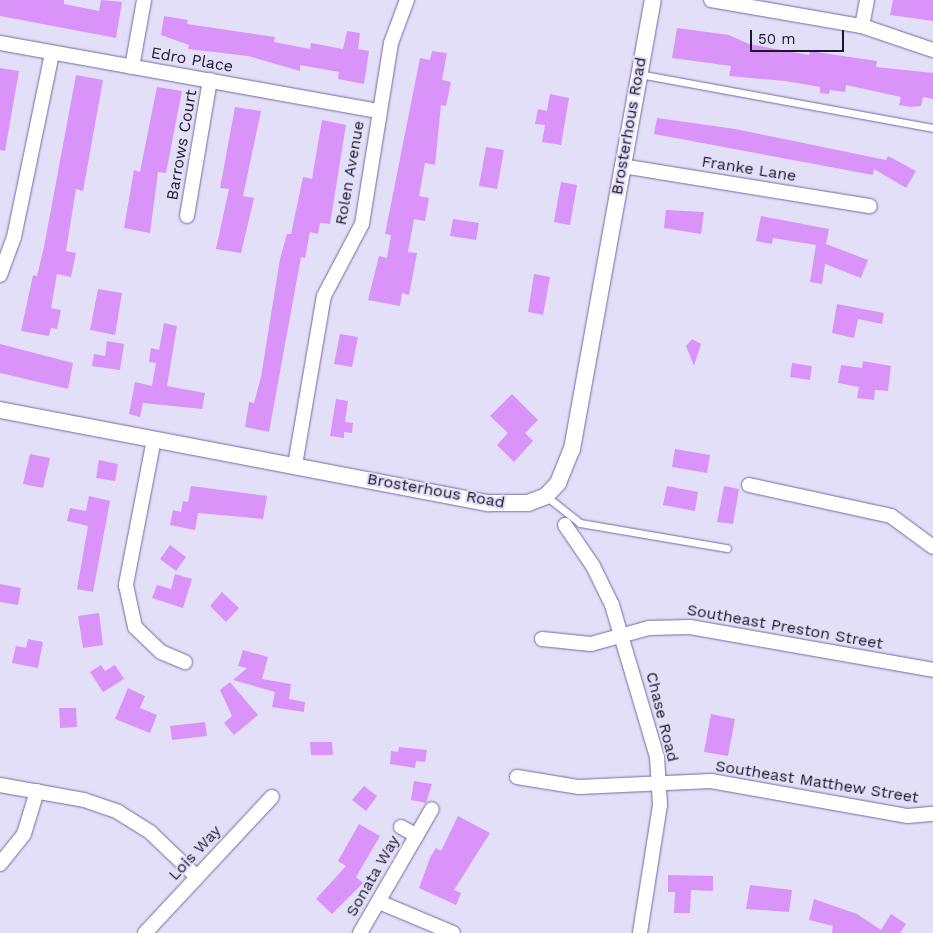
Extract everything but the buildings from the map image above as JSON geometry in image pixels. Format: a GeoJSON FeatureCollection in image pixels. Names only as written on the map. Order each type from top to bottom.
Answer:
{"type":"FeatureCollection","features":[{"type":"Feature","properties":{"kind":"street"},"geometry":{"type":"LineString","coordinates":[[132,67],[144,0]]}},
{"type":"Feature","properties":{"kind":"street","name":"Rolen Avenue"},"geometry":{"type":"LineString","coordinates":[[295,465],[324,296],[362,224],[378,111],[391,43],[407,0]]}},
{"type":"Feature","properties":{"kind":"street","name":"Brosterhous Road"},"geometry":{"type":"LineString","coordinates":[[0,410],[489,503],[528,503],[546,496],[558,483],[572,449],[653,0]]}},
{"type":"Feature","properties":{"kind":"street"},"geometry":{"type":"LineString","coordinates":[[710,0],[737,2],[862,26],[933,50]]}},
{"type":"Feature","properties":{"kind":"street"},"geometry":{"type":"LineString","coordinates":[[862,26],[867,0]]}},
{"type":"Feature","properties":{"kind":"street","name":"Edro Place"},"geometry":{"type":"LineString","coordinates":[[0,43],[52,54],[210,80],[378,111]]}},
{"type":"Feature","properties":{"kind":"street"},"geometry":{"type":"LineString","coordinates":[[0,275],[14,237],[52,54]]}},
{"type":"Feature","properties":{"kind":"street","name":"Barrows Court"},"geometry":{"type":"LineString","coordinates":[[187,216],[210,80]]}},
{"type":"Feature","properties":{"kind":"street","name":"Franke Lane"},"geometry":{"type":"LineString","coordinates":[[622,166],[870,206]]}},
{"type":"Feature","properties":{"kind":"street"},"geometry":{"type":"LineString","coordinates":[[154,439],[126,585],[135,627],[161,652],[185,662]]}},
{"type":"Feature","properties":{"kind":"street"},"geometry":{"type":"LineString","coordinates":[[749,485],[892,516],[933,547]]}},
{"type":"Feature","properties":{"kind":"street","name":"Chase Road"},"geometry":{"type":"LineString","coordinates":[[565,525],[594,566],[622,636],[657,757],[659,785],[640,933]]}},
{"type":"Feature","properties":{"kind":"street","name":"Southeast Preston Street"},"geometry":{"type":"LineString","coordinates":[[542,639],[578,645],[649,628],[690,627],[933,670]]}},
{"type":"Feature","properties":{"kind":"street","name":"Southeast Matthew Street"},"geometry":{"type":"LineString","coordinates":[[517,777],[566,786],[659,785],[711,781],[908,816],[932,815]]}},
{"type":"Feature","properties":{"kind":"street"},"geometry":{"type":"LineString","coordinates":[[0,785],[36,791],[118,812],[151,833],[197,877]]}},
{"type":"Feature","properties":{"kind":"street"},"geometry":{"type":"LineString","coordinates":[[0,864],[24,834],[36,791]]}},
{"type":"Feature","properties":{"kind":"street","name":"Lois Way"},"geometry":{"type":"LineString","coordinates":[[145,933],[272,797]]}},
{"type":"Feature","properties":{"kind":"street","name":"Sonata Way"},"geometry":{"type":"LineString","coordinates":[[360,933],[432,809]]}},
{"type":"Feature","properties":{"kind":"street","name":"Sonata Way"},"geometry":{"type":"LineString","coordinates":[[402,826],[417,836]]}},
{"type":"Feature","properties":{"kind":"street"},"geometry":{"type":"LineString","coordinates":[[379,902],[453,933]]}},
{"type":"Feature","properties":{"kind":"lane"},"geometry":{"type":"LineString","coordinates":[[639,74],[933,128]]}},
{"type":"Feature","properties":{"kind":"lane"},"geometry":{"type":"LineString","coordinates":[[546,496],[580,523],[727,548]]}}]}
